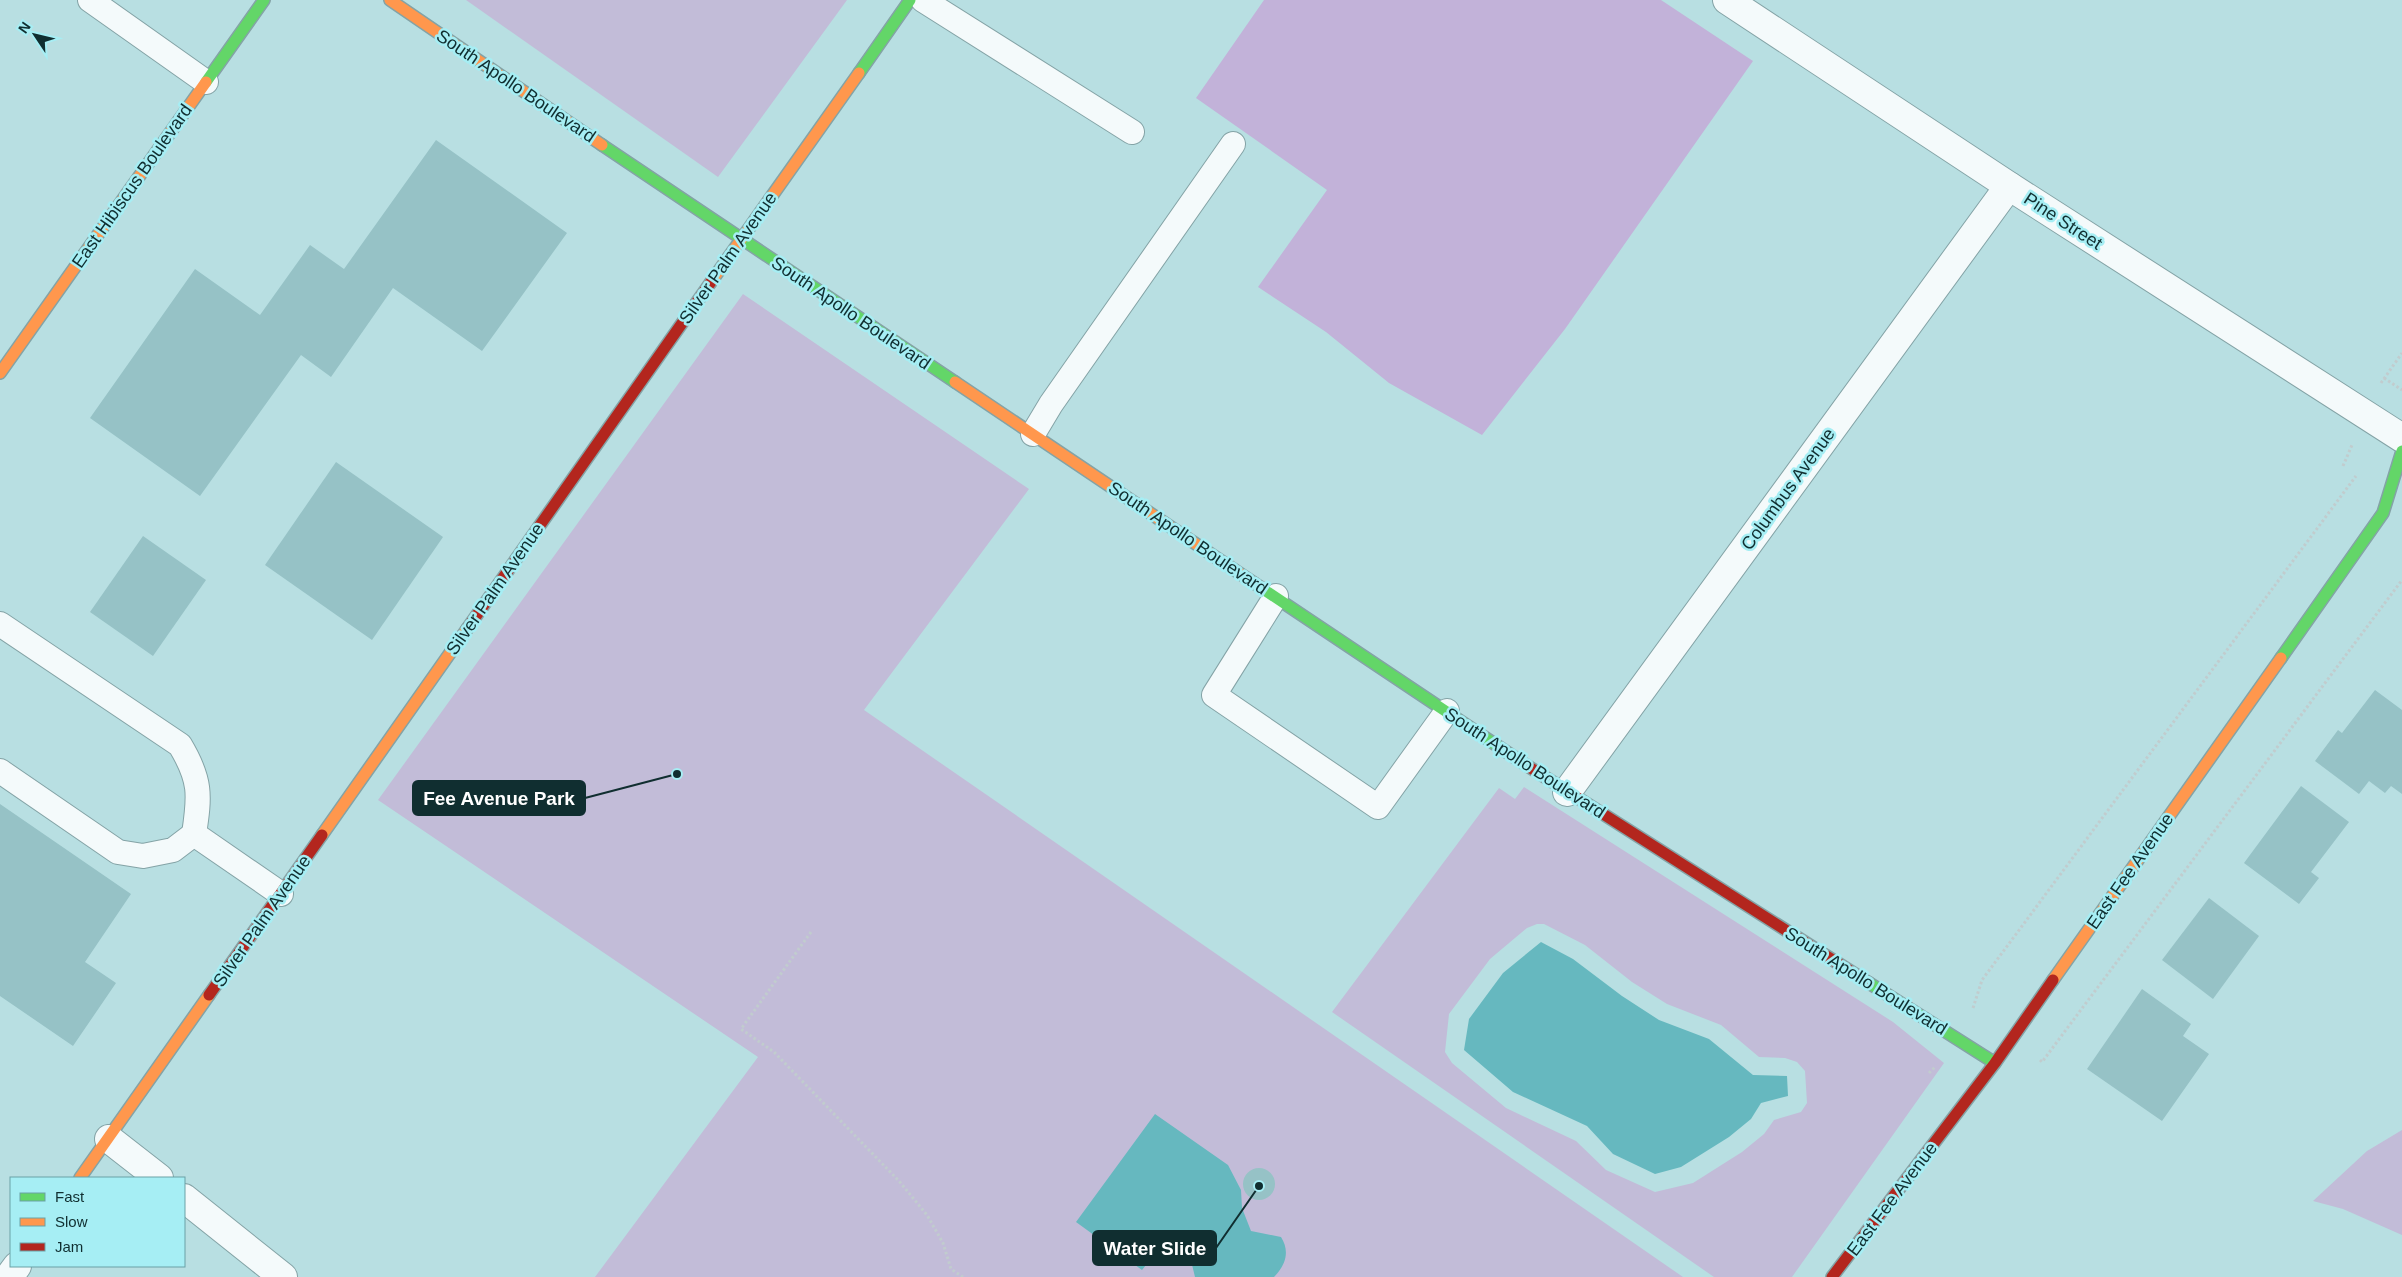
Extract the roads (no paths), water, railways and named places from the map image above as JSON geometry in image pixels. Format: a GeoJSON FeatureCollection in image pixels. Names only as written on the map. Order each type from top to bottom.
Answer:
{"type":"FeatureCollection","features":[{"type":"Feature","properties":{"kind":"street","name":"East Hibiscus Boulevard"},"geometry":{"type":"LineString","coordinates":[[2,368],[264,0]]}},
{"type":"Feature","properties":{"kind":"street","name":"South Apollo Boulevard"},"geometry":{"type":"LineString","coordinates":[[390,0],[741,239],[1567,792],[1995,1063]]}},
{"type":"Feature","properties":{"kind":"street","name":"Silver Palm Avenue"},"geometry":{"type":"LineString","coordinates":[[81,1177],[910,0]]}},
{"type":"Feature","properties":{"kind":"street","name":"Pine Street"},"geometry":{"type":"LineString","coordinates":[[1727,0],[2009,186],[2402,438]]}},
{"type":"Feature","properties":{"kind":"street","name":"Columbus Avenue"},"geometry":{"type":"LineString","coordinates":[[1567,792],[2009,186]]}},
{"type":"Feature","properties":{"kind":"street","name":"East Fee Avenue"},"geometry":{"type":"LineString","coordinates":[[1832,1277],[1995,1063],[2382,513],[2402,451]]}},
{"type":"Feature","properties":{"kind":"street"},"geometry":{"type":"LineString","coordinates":[[109,1139],[158,1177]]}},
{"type":"Feature","properties":{"kind":"street"},"geometry":{"type":"LineString","coordinates":[[185,1199],[283,1277]]}},
{"type":"Feature","properties":{"kind":"lane"},"geometry":{"type":"LineString","coordinates":[[90,0],[206,82]]}},
{"type":"Feature","properties":{"kind":"lane"},"geometry":{"type":"LineString","coordinates":[[923,0],[1132,132]]}},
{"type":"Feature","properties":{"kind":"lane"},"geometry":{"type":"LineString","coordinates":[[1033,434],[1051,404],[1233,144]]}},
{"type":"Feature","properties":{"kind":"lane"},"geometry":{"type":"LineString","coordinates":[[1276,596],[1214,695],[1378,807],[1447,712]]}},
{"type":"Feature","properties":{"kind":"lane"},"geometry":{"type":"LineString","coordinates":[[0,624],[180,745],[193,768],[199,797],[194,834],[172,850],[144,856],[118,852],[0,771]]}},
{"type":"Feature","properties":{"kind":"lane"},"geometry":{"type":"LineString","coordinates":[[194,834],[281,894]]}},
{"type":"Feature","properties":{"kind":"water"},"geometry":{"type":"Polygon","coordinates":[[[1541,942],[1573,959],[1622,996],[1659,1020],[1709,1039],[1753,1075],[1787,1076],[1788,1096],[1761,1103],[1751,1119],[1729,1137],[1681,1167],[1655,1174],[1613,1154],[1587,1126],[1513,1092],[1464,1050],[1469,1019],[1503,973],[1541,942]]]}},
{"type":"Feature","properties":{"kind":"water"},"geometry":{"type":"Polygon","coordinates":[[[1155,1114],[1228,1165],[1241,1190],[1242,1208],[1251,1231],[1281,1237],[1286,1253],[1284,1263],[1274,1277],[1195,1277],[1188,1248],[1177,1242],[1166,1240],[1142,1270],[1076,1222],[1155,1114]]]}},
{"type":"Feature","properties":{"kind":"place","name":"Fee Avenue Park"},"geometry":{"type":"Point","coordinates":[677,774]}},
{"type":"Feature","properties":{"kind":"place","name":"Water Slide"},"geometry":{"type":"Point","coordinates":[1259,1186]}}]}
